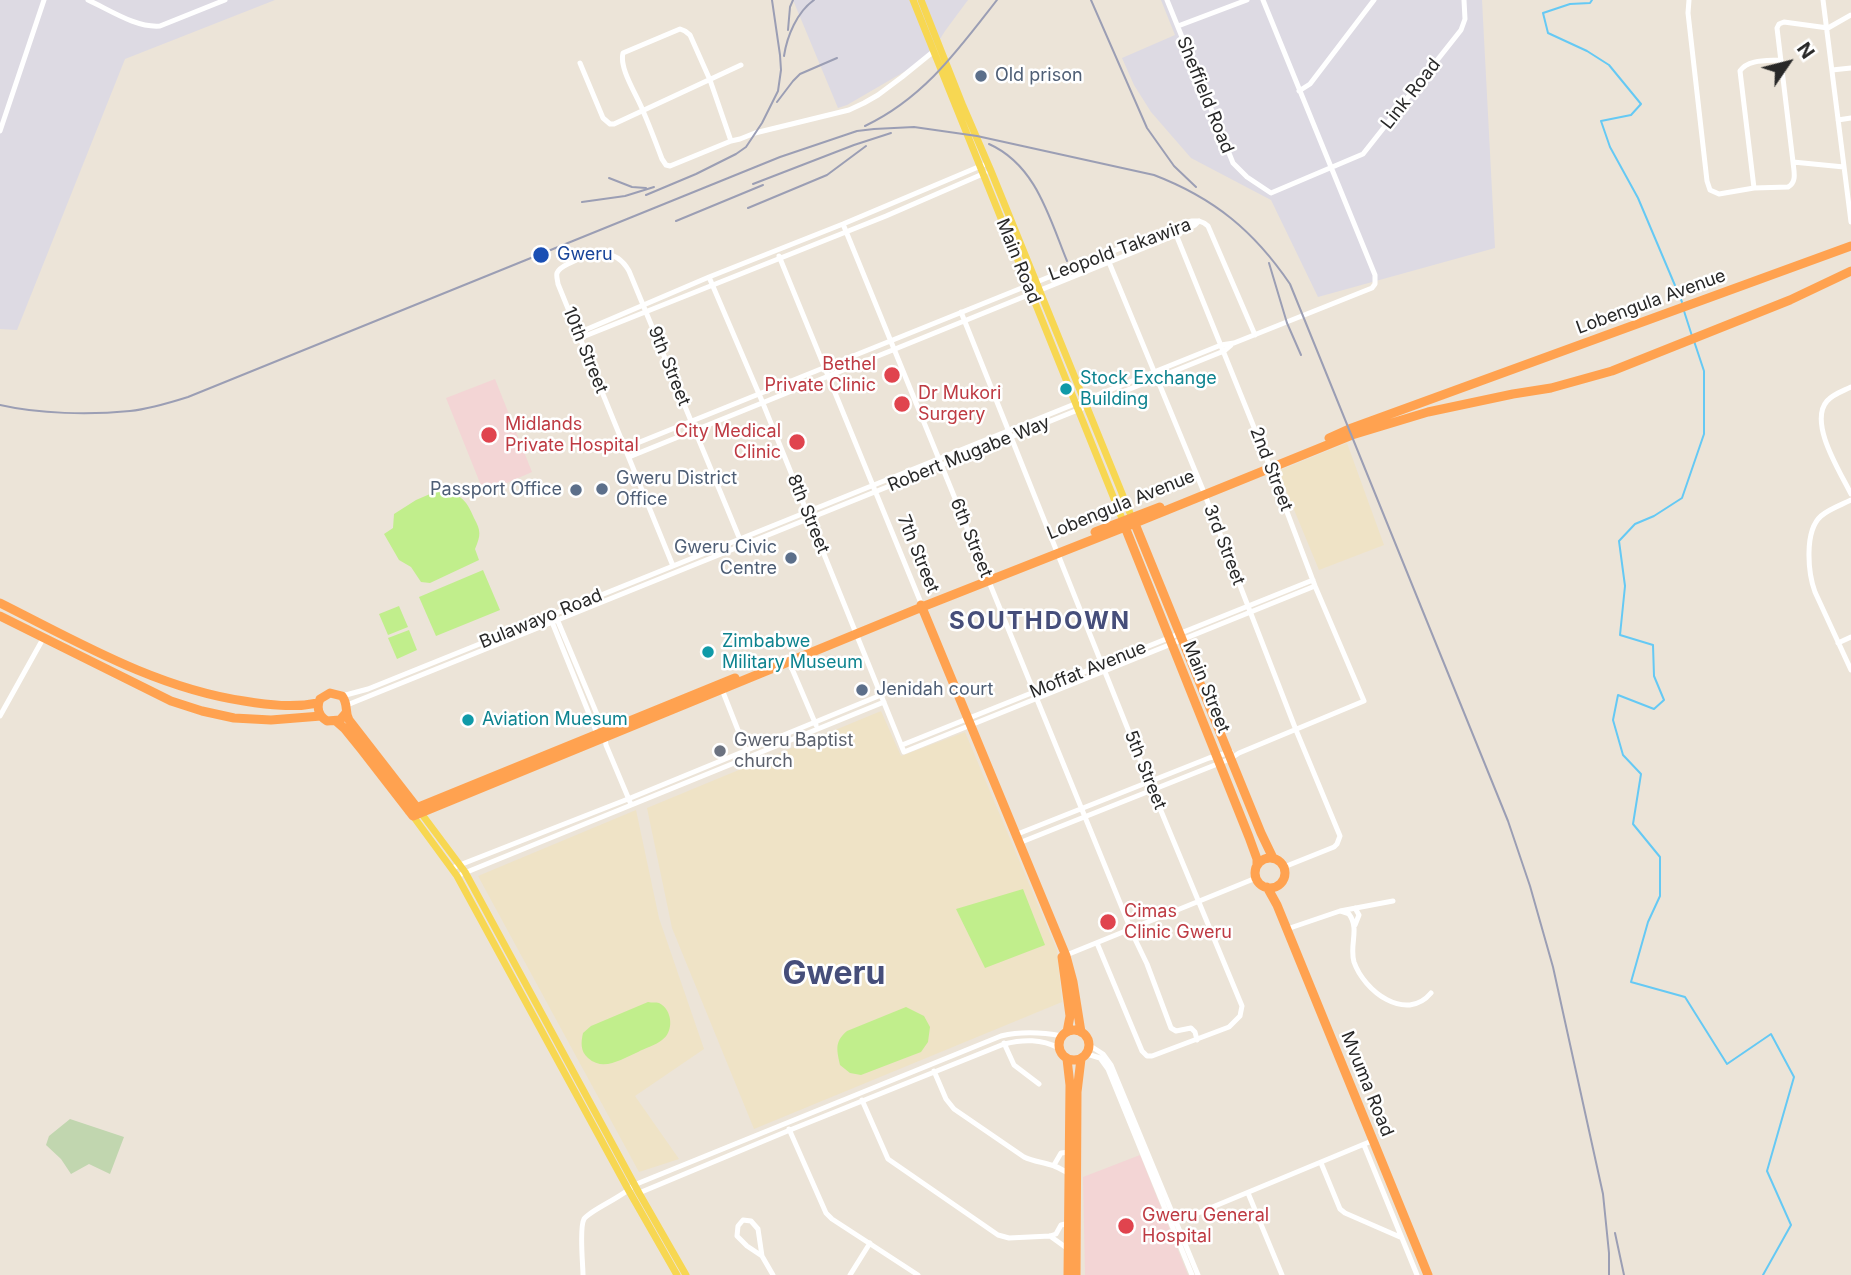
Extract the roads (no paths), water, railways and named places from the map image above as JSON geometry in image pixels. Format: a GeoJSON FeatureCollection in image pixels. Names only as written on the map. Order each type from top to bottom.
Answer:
{"type":"FeatureCollection","features":[{"type":"Feature","properties":{"kind":"highway","name":"Lobengula Avenue"},"geometry":{"type":"LineString","coordinates":[[415,812],[1269,465],[1349,429],[1851,246]]}},
{"type":"Feature","properties":{"kind":"highway","name":"Lobengula Avenue"},"geometry":{"type":"LineString","coordinates":[[1269,465],[1400,419],[1582,381],[1702,336],[1790,300],[1851,271]]}},
{"type":"Feature","properties":{"kind":"highway","name":"Main Street"},"geometry":{"type":"LineString","coordinates":[[1129,522],[1152,565],[1232,755],[1261,833],[1273,858],[1284,867]]}},
{"type":"Feature","properties":{"kind":"highway","name":"Main Street"},"geometry":{"type":"LineString","coordinates":[[1129,522],[1154,601],[1257,859],[1256,878]]}},
{"type":"Feature","properties":{"kind":"highway"},"geometry":{"type":"LineString","coordinates":[[1142,569],[1152,565]]}},
{"type":"Feature","properties":{"kind":"highway"},"geometry":{"type":"LineString","coordinates":[[1154,601],[1165,597]]}},
{"type":"Feature","properties":{"kind":"highway"},"geometry":{"type":"LineString","coordinates":[[0,603],[136,671],[216,697],[267,705],[318,703]]}},
{"type":"Feature","properties":{"kind":"highway","name":"7th Street"},"geometry":{"type":"LineString","coordinates":[[921,605],[1063,953],[1075,990],[1081,1032]]}},
{"type":"Feature","properties":{"kind":"highway"},"geometry":{"type":"LineString","coordinates":[[0,616],[171,701],[202,711],[234,718],[271,720],[321,716]]}},
{"type":"Feature","properties":{"kind":"highway"},"geometry":{"type":"LineString","coordinates":[[1185,679],[1197,676]]}},
{"type":"Feature","properties":{"kind":"highway"},"geometry":{"type":"LineString","coordinates":[[335,693],[345,705],[415,812],[344,729],[336,722],[327,721],[321,716],[318,703],[323,696],[335,693]]}},
{"type":"Feature","properties":{"kind":"highway"},"geometry":{"type":"LineString","coordinates":[[336,722],[340,720],[345,705]]}},
{"type":"Feature","properties":{"kind":"highway"},"geometry":{"type":"LineString","coordinates":[[1201,718],[1213,714]]}},
{"type":"Feature","properties":{"kind":"highway"},"geometry":{"type":"LineString","coordinates":[[1234,799],[1245,795]]}},
{"type":"Feature","properties":{"kind":"highway"},"geometry":{"type":"LineString","coordinates":[[1249,837],[1261,833]]}},
{"type":"Feature","properties":{"kind":"highway"},"geometry":{"type":"LineString","coordinates":[[1257,865],[1264,859],[1273,858]]}},
{"type":"Feature","properties":{"kind":"highway"},"geometry":{"type":"LineString","coordinates":[[1256,878],[1266,887],[1275,887],[1284,877],[1284,867]]}},
{"type":"Feature","properties":{"kind":"highway","name":"Mvuma Road"},"geometry":{"type":"LineString","coordinates":[[1277,905],[1279,885]]}},
{"type":"Feature","properties":{"kind":"highway","name":"Mvuma Road"},"geometry":{"type":"LineString","coordinates":[[1266,887],[1277,905],[1428,1275]]}},
{"type":"Feature","properties":{"kind":"highway","name":"7th Street"},"geometry":{"type":"LineString","coordinates":[[1063,953],[1070,1016],[1064,1034]]}},
{"type":"Feature","properties":{"kind":"highway"},"geometry":{"type":"LineString","coordinates":[[1072,1153],[1077,1092],[1086,1053],[1088,1040],[1077,1030],[1064,1034],[1059,1048],[1063,1056],[1072,1061],[1086,1053]]}},
{"type":"Feature","properties":{"kind":"highway"},"geometry":{"type":"LineString","coordinates":[[1067,1059],[1073,1174],[1072,1247],[1068,1275]]}},
{"type":"Feature","properties":{"kind":"highway"},"geometry":{"type":"LineString","coordinates":[[1072,1247],[1076,1275]]}},
{"type":"Feature","properties":{"kind":"main road","name":"Main Road"},"geometry":{"type":"LineString","coordinates":[[913,0],[933,52],[986,169]]}},
{"type":"Feature","properties":{"kind":"main road","name":"Main Road"},"geometry":{"type":"LineString","coordinates":[[921,0],[1007,222],[1030,293],[1129,522]]}},
{"type":"Feature","properties":{"kind":"main road","name":"Main Road"},"geometry":{"type":"LineString","coordinates":[[1007,222],[1036,281],[1086,403],[1129,522]]}},
{"type":"Feature","properties":{"kind":"main road"},"geometry":{"type":"LineString","coordinates":[[415,812],[459,870],[677,1275]]}},
{"type":"Feature","properties":{"kind":"main road"},"geometry":{"type":"LineString","coordinates":[[632,1188],[639,1193],[686,1275]]}},
{"type":"Feature","properties":{"kind":"street"},"geometry":{"type":"LineString","coordinates":[[0,131],[44,0]]}},
{"type":"Feature","properties":{"kind":"street"},"geometry":{"type":"LineString","coordinates":[[88,0],[150,27],[160,26],[225,0]]}},
{"type":"Feature","properties":{"kind":"street","name":"Sheffield Road"},"geometry":{"type":"LineString","coordinates":[[1167,0],[1233,163],[1247,177],[1271,192],[1331,168]]}},
{"type":"Feature","properties":{"kind":"street"},"geometry":{"type":"LineString","coordinates":[[1178,26],[1247,0]]}},
{"type":"Feature","properties":{"kind":"street","name":"Robert Mugabe Way"},"geometry":{"type":"LineString","coordinates":[[741,542],[1372,288],[1375,275],[1263,0]]}},
{"type":"Feature","properties":{"kind":"street"},"geometry":{"type":"LineString","coordinates":[[1300,91],[1310,85],[1374,0]]}},
{"type":"Feature","properties":{"kind":"street","name":"Link Road"},"geometry":{"type":"LineString","coordinates":[[1331,168],[1363,154],[1371,144],[1461,30],[1465,19],[1464,0]]}},
{"type":"Feature","properties":{"kind":"street"},"geometry":{"type":"LineString","coordinates":[[1689,0],[1688,13],[1708,186],[1719,194],[1790,186],[1794,179],[1793,162],[1777,28],[1781,22],[1828,28],[1851,15]]}},
{"type":"Feature","properties":{"kind":"street"},"geometry":{"type":"LineString","coordinates":[[1823,0],[1851,222]]}},
{"type":"Feature","properties":{"kind":"street"},"geometry":{"type":"LineString","coordinates":[[731,141],[710,80],[690,35],[680,29],[625,51],[621,56],[623,65],[662,159],[666,165],[674,166],[731,141],[849,110],[878,95],[940,46]]}},
{"type":"Feature","properties":{"kind":"street"},"geometry":{"type":"LineString","coordinates":[[1754,188],[1740,71],[1748,63],[1781,60]]}},
{"type":"Feature","properties":{"kind":"street"},"geometry":{"type":"LineString","coordinates":[[580,63],[604,118],[614,124],[741,65]]}},
{"type":"Feature","properties":{"kind":"street"},"geometry":{"type":"LineString","coordinates":[[1832,70],[1851,68]]}},
{"type":"Feature","properties":{"kind":"street"},"geometry":{"type":"LineString","coordinates":[[1838,120],[1851,118]]}},
{"type":"Feature","properties":{"kind":"street"},"geometry":{"type":"LineString","coordinates":[[1793,162],[1846,171]]}},
{"type":"Feature","properties":{"kind":"street"},"geometry":{"type":"LineString","coordinates":[[579,335],[709,276],[986,169]]}},
{"type":"Feature","properties":{"kind":"street"},"geometry":{"type":"LineString","coordinates":[[579,335],[647,312],[781,259],[917,203],[986,169]]}},
{"type":"Feature","properties":{"kind":"street"},"geometry":{"type":"LineString","coordinates":[[913,195],[917,203]]}},
{"type":"Feature","properties":{"kind":"street","name":"Leopold Takawira"},"geometry":{"type":"LineString","coordinates":[[625,448],[1036,281],[1192,220],[1199,221]]}},
{"type":"Feature","properties":{"kind":"street"},"geometry":{"type":"LineString","coordinates":[[1199,221],[1208,226],[1255,335]]}},
{"type":"Feature","properties":{"kind":"street","name":"Leopold Takawira"},"geometry":{"type":"LineString","coordinates":[[629,457],[1176,235],[1199,221]]}},
{"type":"Feature","properties":{"kind":"street","name":"6th Street"},"geometry":{"type":"LineString","coordinates":[[844,224],[1172,1030],[1191,1028],[1197,1040]]}},
{"type":"Feature","properties":{"kind":"street","name":"2nd Street"},"geometry":{"type":"LineString","coordinates":[[1173,228],[1314,583],[1364,701],[1296,730]]}},
{"type":"Feature","properties":{"kind":"street","name":"7th Street"},"geometry":{"type":"LineString","coordinates":[[777,250],[921,605]]}},
{"type":"Feature","properties":{"kind":"street","name":"10th Street"},"geometry":{"type":"LineString","coordinates":[[626,265],[619,258],[604,253],[591,253],[561,268],[557,276],[558,284],[674,568]]}},
{"type":"Feature","properties":{"kind":"street","name":"3rd Street"},"geometry":{"type":"LineString","coordinates":[[1106,254],[1340,836],[1334,847],[1284,867]]}},
{"type":"Feature","properties":{"kind":"street","name":"9th Street"},"geometry":{"type":"LineString","coordinates":[[626,265],[741,542]]}},
{"type":"Feature","properties":{"kind":"street","name":"8th Street"},"geometry":{"type":"LineString","coordinates":[[709,276],[905,752]]}},
{"type":"Feature","properties":{"kind":"street","name":"5th Street"},"geometry":{"type":"LineString","coordinates":[[961,312],[1242,1011],[1233,1024],[1197,1040],[1147,1056],[1138,1041],[1097,943]]}},
{"type":"Feature","properties":{"kind":"street"},"geometry":{"type":"LineString","coordinates":[[1851,387],[1827,401],[1822,421],[1826,444],[1851,494]]}},
{"type":"Feature","properties":{"kind":"street"},"geometry":{"type":"LineString","coordinates":[[1851,500],[1824,513],[1816,521],[1808,559],[1812,585],[1851,670]]}},
{"type":"Feature","properties":{"kind":"street","name":"Bulawayo Road"},"geometry":{"type":"LineString","coordinates":[[345,705],[369,692],[552,614],[741,542]]}},
{"type":"Feature","properties":{"kind":"street","name":"Bulawayo Road"},"geometry":{"type":"LineString","coordinates":[[369,692],[555,621],[674,568]]}},
{"type":"Feature","properties":{"kind":"street","name":"Moffat Avenue"},"geometry":{"type":"LineString","coordinates":[[905,752],[1034,692],[1314,583]]}},
{"type":"Feature","properties":{"kind":"street"},"geometry":{"type":"LineString","coordinates":[[552,614],[630,802]]}},
{"type":"Feature","properties":{"kind":"street"},"geometry":{"type":"LineString","coordinates":[[0,716],[47,627]]}},
{"type":"Feature","properties":{"kind":"street"},"geometry":{"type":"LineString","coordinates":[[1838,643],[1851,637]]}},
{"type":"Feature","properties":{"kind":"street","name":"Moffat Avenue"},"geometry":{"type":"LineString","coordinates":[[902,745],[1036,700],[1170,641]]}},
{"type":"Feature","properties":{"kind":"street"},"geometry":{"type":"LineString","coordinates":[[788,659],[816,726]]}},
{"type":"Feature","properties":{"kind":"street"},"geometry":{"type":"LineString","coordinates":[[721,687],[748,754]]}},
{"type":"Feature","properties":{"kind":"street"},"geometry":{"type":"LineString","coordinates":[[816,726],[881,695]]}},
{"type":"Feature","properties":{"kind":"street"},"geometry":{"type":"LineString","coordinates":[[459,870],[509,855],[782,739],[884,702]]}},
{"type":"Feature","properties":{"kind":"street"},"geometry":{"type":"LineString","coordinates":[[1017,839],[1081,809],[1149,782],[1232,755],[1296,730]]}},
{"type":"Feature","properties":{"kind":"street"},"geometry":{"type":"LineString","coordinates":[[1017,839],[1152,790],[1218,759]]}},
{"type":"Feature","properties":{"kind":"street"},"geometry":{"type":"LineString","coordinates":[[459,870],[506,847],[630,802]]}},
{"type":"Feature","properties":{"kind":"street"},"geometry":{"type":"LineString","coordinates":[[506,847],[509,855]]}},
{"type":"Feature","properties":{"kind":"street"},"geometry":{"type":"LineString","coordinates":[[1063,953],[1097,943],[1256,878]]}},
{"type":"Feature","properties":{"kind":"street"},"geometry":{"type":"LineString","coordinates":[[1287,929],[1340,911],[1393,901]]}},
{"type":"Feature","properties":{"kind":"street"},"geometry":{"type":"LineString","coordinates":[[1355,908],[1359,915],[1355,925],[1352,954],[1360,975],[1371,989],[1381,997],[1401,1004],[1422,1001],[1431,993]]}},
{"type":"Feature","properties":{"kind":"street"},"geometry":{"type":"LineString","coordinates":[[1340,911],[1349,914],[1355,925]]}},
{"type":"Feature","properties":{"kind":"street"},"geometry":{"type":"LineString","coordinates":[[639,1193],[1001,1036],[1031,1032],[1064,1034]]}},
{"type":"Feature","properties":{"kind":"street"},"geometry":{"type":"LineString","coordinates":[[1001,1036],[1011,1062],[1040,1084]]}},
{"type":"Feature","properties":{"kind":"street"},"geometry":{"type":"LineString","coordinates":[[861,1097],[1004,1044],[1028,1040],[1043,1041],[1059,1048]]}},
{"type":"Feature","properties":{"kind":"street"},"geometry":{"type":"LineString","coordinates":[[1086,1053],[1102,1056],[1111,1065],[1174,1223],[1198,1275]]}},
{"type":"Feature","properties":{"kind":"street"},"geometry":{"type":"LineString","coordinates":[[932,1064],[946,1099],[954,1109],[1024,1157],[1054,1165],[1073,1174]]}},
{"type":"Feature","properties":{"kind":"street"},"geometry":{"type":"LineString","coordinates":[[861,1097],[885,1154],[893,1164],[998,1235],[1009,1238],[1050,1236],[1056,1234],[1059,1227],[1072,1223]]}},
{"type":"Feature","properties":{"kind":"street"},"geometry":{"type":"LineString","coordinates":[[583,1275],[582,1227],[584,1219],[590,1213],[632,1188],[713,1153],[788,1127]]}},
{"type":"Feature","properties":{"kind":"street"},"geometry":{"type":"LineString","coordinates":[[788,1127],[826,1213],[918,1275]]}},
{"type":"Feature","properties":{"kind":"street"},"geometry":{"type":"LineString","coordinates":[[1174,1223],[1374,1140]]}},
{"type":"Feature","properties":{"kind":"street"},"geometry":{"type":"LineString","coordinates":[[1364,1145],[1417,1275]]}},
{"type":"Feature","properties":{"kind":"street"},"geometry":{"type":"LineString","coordinates":[[713,1153],[716,1161]]}},
{"type":"Feature","properties":{"kind":"street"},"geometry":{"type":"LineString","coordinates":[[1054,1165],[1061,1153],[1072,1153]]}},
{"type":"Feature","properties":{"kind":"street"},"geometry":{"type":"LineString","coordinates":[[1321,1163],[1340,1209],[1401,1237]]}},
{"type":"Feature","properties":{"kind":"street"},"geometry":{"type":"LineString","coordinates":[[1248,1193],[1282,1275]]}},
{"type":"Feature","properties":{"kind":"street"},"geometry":{"type":"LineString","coordinates":[[762,1256],[737,1236],[737,1226],[743,1220],[751,1221],[758,1228],[762,1256],[773,1275]]}},
{"type":"Feature","properties":{"kind":"street"},"geometry":{"type":"LineString","coordinates":[[1174,1223],[1192,1275]]}},
{"type":"Feature","properties":{"kind":"street"},"geometry":{"type":"LineString","coordinates":[[1050,1236],[1064,1248],[1072,1247]]}},
{"type":"Feature","properties":{"kind":"street"},"geometry":{"type":"LineString","coordinates":[[850,1275],[870,1243]]}},
{"type":"Feature","properties":{"kind":"waterway"},"geometry":{"type":"LineString","coordinates":[[1592,0],[1590,3],[1570,4],[1543,13],[1548,33],[1587,51],[1609,65],[1641,104],[1631,115],[1601,121],[1610,147],[1638,198],[1682,302]]}},
{"type":"Feature","properties":{"kind":"waterway"},"geometry":{"type":"LineString","coordinates":[[1684,311],[1692,336]]}},
{"type":"Feature","properties":{"kind":"waterway"},"geometry":{"type":"LineString","coordinates":[[1694,341],[1704,371],[1704,434],[1682,498],[1654,516],[1635,524],[1619,541],[1625,586],[1620,635],[1653,645],[1654,676],[1664,700],[1654,709],[1618,695],[1613,720],[1623,755],[1641,774],[1633,824],[1660,857],[1660,896],[1648,922],[1631,982],[1685,997],[1727,1064],[1771,1034],[1794,1077],[1767,1171],[1791,1225],[1763,1275]]}},
{"type":"Feature","properties":{"kind":"railway"},"geometry":{"type":"LineString","coordinates":[[646,195],[736,154],[746,147],[762,123],[778,91],[781,70],[772,0]]}},
{"type":"Feature","properties":{"kind":"railway"},"geometry":{"type":"LineString","coordinates":[[788,30],[793,0]]}},
{"type":"Feature","properties":{"kind":"railway"},"geometry":{"type":"LineString","coordinates":[[784,56],[794,25],[814,0]]}},
{"type":"Feature","properties":{"kind":"railway"},"geometry":{"type":"LineString","coordinates":[[865,126],[886,115],[922,87],[954,54],[997,0]]}},
{"type":"Feature","properties":{"kind":"railway"},"geometry":{"type":"LineString","coordinates":[[1091,0],[1147,128],[1174,166],[1196,187]]}},
{"type":"Feature","properties":{"kind":"railway"},"geometry":{"type":"LineString","coordinates":[[777,102],[800,74],[837,58]]}},
{"type":"Feature","properties":{"kind":"railway"},"geometry":{"type":"LineString","coordinates":[[0,405],[48,412],[98,413],[130,411],[167,404],[780,157],[857,131],[914,127],[977,136],[1154,175],[1196,194],[1247,232],[1290,284],[1508,821],[1553,967],[1603,1194],[1609,1275]]}},
{"type":"Feature","properties":{"kind":"railway"},"geometry":{"type":"LineString","coordinates":[[753,184],[891,133]]}},
{"type":"Feature","properties":{"kind":"railway"},"geometry":{"type":"LineString","coordinates":[[989,144],[1005,153],[1030,179],[1047,210],[1067,261]]}},
{"type":"Feature","properties":{"kind":"railway"},"geometry":{"type":"LineString","coordinates":[[748,208],[827,175],[866,146]]}},
{"type":"Feature","properties":{"kind":"railway"},"geometry":{"type":"LineString","coordinates":[[609,178],[632,187],[646,188]]}},
{"type":"Feature","properties":{"kind":"railway"},"geometry":{"type":"LineString","coordinates":[[676,221],[763,185]]}},
{"type":"Feature","properties":{"kind":"railway"},"geometry":{"type":"LineString","coordinates":[[582,202],[625,196],[654,187]]}},
{"type":"Feature","properties":{"kind":"railway"},"geometry":{"type":"LineString","coordinates":[[1269,263],[1287,323],[1301,355]]}},
{"type":"Feature","properties":{"kind":"railway"},"geometry":{"type":"LineString","coordinates":[[1615,1233],[1624,1275]]}},
{"type":"Feature","properties":{"kind":"place","name":"Old prison"},"geometry":{"type":"Point","coordinates":[981,76]}},
{"type":"Feature","properties":{"kind":"place","name":"Gweru"},"geometry":{"type":"Point","coordinates":[541,255]}},
{"type":"Feature","properties":{"kind":"place","name":"Bethel Private Clinic"},"geometry":{"type":"Point","coordinates":[892,375]}},
{"type":"Feature","properties":{"kind":"place","name":"Stock Exchange Building"},"geometry":{"type":"Point","coordinates":[1066,389]}},
{"type":"Feature","properties":{"kind":"place","name":"Dr Mukori Surgery"},"geometry":{"type":"Point","coordinates":[902,404]}},
{"type":"Feature","properties":{"kind":"place","name":"Midlands Private Hospital"},"geometry":{"type":"Point","coordinates":[489,435]}},
{"type":"Feature","properties":{"kind":"place","name":"City Medical Clinic"},"geometry":{"type":"Point","coordinates":[797,442]}},
{"type":"Feature","properties":{"kind":"place","name":"Gweru District Office"},"geometry":{"type":"Point","coordinates":[602,489]}},
{"type":"Feature","properties":{"kind":"place","name":"Passport Office"},"geometry":{"type":"Point","coordinates":[576,490]}},
{"type":"Feature","properties":{"kind":"place","name":"Gweru Civic Centre"},"geometry":{"type":"Point","coordinates":[791,558]}},
{"type":"Feature","properties":{"kind":"place","name":"Zimbabwe Military Museum"},"geometry":{"type":"Point","coordinates":[708,652]}},
{"type":"Feature","properties":{"kind":"place","name":"Jenidah court"},"geometry":{"type":"Point","coordinates":[862,690]}},
{"type":"Feature","properties":{"kind":"place","name":"Aviation Muesum"},"geometry":{"type":"Point","coordinates":[468,720]}},
{"type":"Feature","properties":{"kind":"place","name":"Gweru Baptist church"},"geometry":{"type":"Point","coordinates":[720,751]}},
{"type":"Feature","properties":{"kind":"place","name":"Cimas Clinic Gweru"},"geometry":{"type":"Point","coordinates":[1108,922]}},
{"type":"Feature","properties":{"kind":"place","name":"Gweru General Hospital"},"geometry":{"type":"Point","coordinates":[1126,1226]}},
{"type":"Feature","properties":{"kind":"district","name":"SOUTHDOWN"},"geometry":{"type":"Point","coordinates":[1040,622]}},
{"type":"Feature","properties":{"kind":"district","name":"Gweru"},"geometry":{"type":"Point","coordinates":[834,974]}}]}
